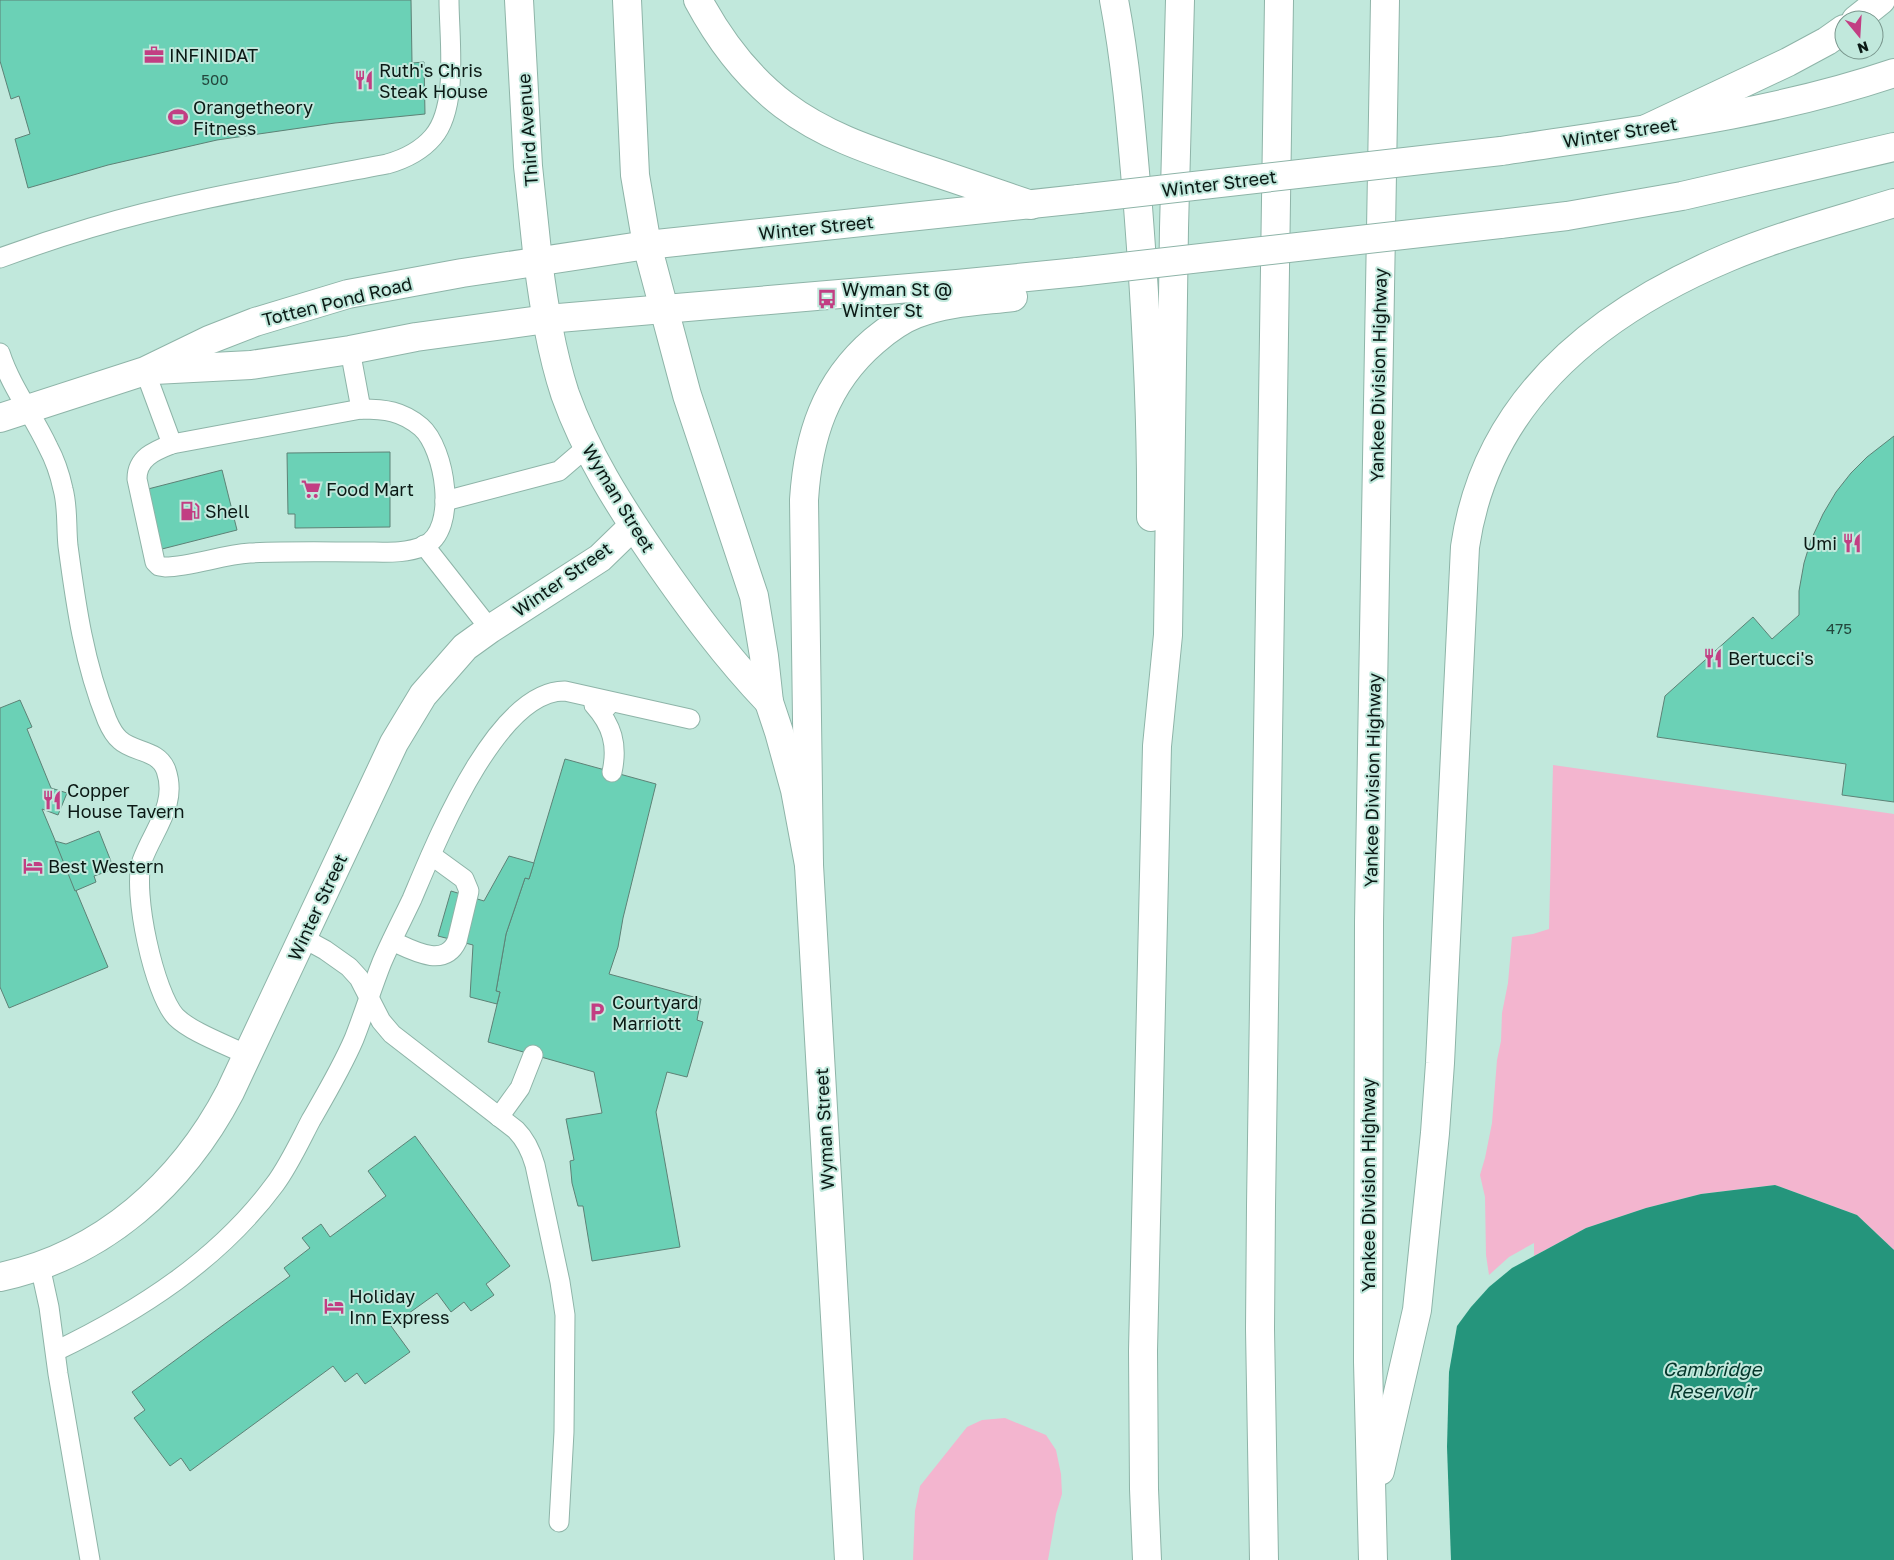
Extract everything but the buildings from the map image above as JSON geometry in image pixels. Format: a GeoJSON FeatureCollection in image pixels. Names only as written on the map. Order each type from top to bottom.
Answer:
{"type":"FeatureCollection","features":[{"type":"Feature","properties":{"kind":"main road","name":"Third Avenue"},"geometry":{"type":"LineString","coordinates":[[519,0],[529,172],[538,261]]}},
{"type":"Feature","properties":{"kind":"main road"},"geometry":{"type":"LineString","coordinates":[[627,0],[635,175],[648,245]]}},
{"type":"Feature","properties":{"kind":"main road"},"geometry":{"type":"LineString","coordinates":[[698,0],[718,33],[742,66],[776,99],[800,116],[830,134],[868,149],[1031,205]]}},
{"type":"Feature","properties":{"kind":"main road"},"geometry":{"type":"LineString","coordinates":[[1114,0],[1128,98],[1149,354],[1151,485],[1150,632],[1157,746]]}},
{"type":"Feature","properties":{"kind":"main road"},"geometry":{"type":"LineString","coordinates":[[1147,1560],[1144,1489],[1143,1360],[1157,746],[1168,634],[1174,228],[1180,0]]}},
{"type":"Feature","properties":{"kind":"main road"},"geometry":{"type":"LineString","coordinates":[[1264,1560],[1260,1329],[1261,1206],[1279,0]]}},
{"type":"Feature","properties":{"kind":"main road","name":"Yankee Division Highway"},"geometry":{"type":"LineString","coordinates":[[1373,1560],[1368,1352],[1369,932],[1385,0]]}},
{"type":"Feature","properties":{"kind":"main road"},"geometry":{"type":"LineString","coordinates":[[1384,37],[1396,0]]}},
{"type":"Feature","properties":{"kind":"main road"},"geometry":{"type":"LineString","coordinates":[[1868,10],[1881,0]]}},
{"type":"Feature","properties":{"kind":"main road"},"geometry":{"type":"LineString","coordinates":[[1646,129],[1788,62],[1834,36]]}},
{"type":"Feature","properties":{"kind":"main road","name":"Winter Street"},"geometry":{"type":"LineString","coordinates":[[538,261],[648,245],[1031,205],[1501,150],[1646,129],[1768,106],[1894,73]]}},
{"type":"Feature","properties":{"kind":"main road"},"geometry":{"type":"LineString","coordinates":[[809,865],[804,500],[806,468],[812,438],[822,410],[834,387],[857,357],[884,332],[901,320],[924,311],[1162,263],[1567,216],[1682,196],[1894,147]]}},
{"type":"Feature","properties":{"kind":"main road"},"geometry":{"type":"LineString","coordinates":[[1371,1511],[1418,1310],[1440,1063],[1465,548],[1472,511],[1482,477],[1500,439],[1527,398],[1558,364],[1617,318],[1680,279],[1731,256],[1894,203]]}},
{"type":"Feature","properties":{"kind":"main road","name":"Wyman Street"},"geometry":{"type":"LineString","coordinates":[[648,245],[687,395],[754,596],[769,702],[795,790],[809,865],[849,1560]]}},
{"type":"Feature","properties":{"kind":"main road","name":"Wyman Street"},"geometry":{"type":"LineString","coordinates":[[538,261],[547,319],[562,382],[587,447],[633,526],[706,630],[769,702]]}},
{"type":"Feature","properties":{"kind":"main road","name":"Totten Pond Road"},"geometry":{"type":"LineString","coordinates":[[0,418],[145,371],[209,340],[298,308],[348,294],[414,281],[538,261]]}},
{"type":"Feature","properties":{"kind":"main road"},"geometry":{"type":"LineString","coordinates":[[547,319],[1078,281]]}},
{"type":"Feature","properties":{"kind":"main road","name":"Totten Pond Road"},"geometry":{"type":"LineString","coordinates":[[145,371],[251,365],[350,350],[424,336],[547,319]]}},
{"type":"Feature","properties":{"kind":"main road","name":"Winter Street"},"geometry":{"type":"LineString","coordinates":[[0,1277],[40,1266],[68,1255],[109,1230],[128,1217],[183,1165],[210,1129],[230,1092],[394,742],[413,710],[432,684],[465,647],[490,628],[600,558],[633,526]]}},
{"type":"Feature","properties":{"kind":"lane"},"geometry":{"type":"LineString","coordinates":[[0,258],[90,228],[148,212],[227,194],[387,164],[411,155],[423,147],[434,135],[441,123],[446,108],[450,62],[449,0]]}},
{"type":"Feature","properties":{"kind":"lane"},"geometry":{"type":"LineString","coordinates":[[350,350],[361,410]]}},
{"type":"Feature","properties":{"kind":"lane"},"geometry":{"type":"LineString","coordinates":[[0,353],[6,372],[49,447],[64,493],[75,601],[83,644],[95,691],[109,725],[120,741],[153,754],[161,760],[168,780],[169,794],[166,811],[146,852],[140,876],[144,927],[163,996],[172,1012],[186,1025],[247,1055]]}},
{"type":"Feature","properties":{"kind":"lane"},"geometry":{"type":"LineString","coordinates":[[145,371],[172,444]]}},
{"type":"Feature","properties":{"kind":"lane"},"geometry":{"type":"LineString","coordinates":[[385,409],[405,416],[422,428],[432,442],[444,481],[445,501],[442,523],[435,539],[424,545],[397,552],[252,553],[165,568],[155,562],[137,472],[146,456],[155,450],[172,444],[361,410],[385,409]]}},
{"type":"Feature","properties":{"kind":"lane"},"geometry":{"type":"LineString","coordinates":[[445,501],[559,471],[587,447]]}},
{"type":"Feature","properties":{"kind":"lane"},"geometry":{"type":"LineString","coordinates":[[424,545],[490,628]]}},
{"type":"Feature","properties":{"kind":"lane"},"geometry":{"type":"LineString","coordinates":[[56,1351],[120,1318],[191,1271],[260,1204],[277,1182],[353,1040],[392,941],[464,787],[482,756],[511,720],[528,705],[545,694],[565,691],[690,720],[594,705],[602,714],[613,734],[615,753],[612,772]]}},
{"type":"Feature","properties":{"kind":"lane"},"geometry":{"type":"LineString","coordinates":[[392,941],[430,956],[445,954],[458,941],[470,891],[464,879],[431,855]]}},
{"type":"Feature","properties":{"kind":"lane"},"geometry":{"type":"LineString","coordinates":[[303,938],[350,967],[359,978],[381,1021],[392,1034],[524,1138],[533,1157],[564,1298],[566,1373],[559,1522]]}},
{"type":"Feature","properties":{"kind":"lane"},"geometry":{"type":"LineString","coordinates":[[499,1117],[520,1088],[533,1054]]}},
{"type":"Feature","properties":{"kind":"lane"},"geometry":{"type":"LineString","coordinates":[[40,1266],[50,1307],[90,1560]]}},
{"type":"Feature","properties":{"kind":"shaded area"},"geometry":{"type":"Polygon","coordinates":[[[1553,765],[1894,814],[1894,1250],[1857,1215],[1775,1185],[1701,1194],[1646,1208],[1586,1228],[1534,1256],[1534,1243],[1509,1257],[1489,1275],[1486,1255],[1485,1197],[1480,1175],[1492,1123],[1497,1060],[1501,1041],[1502,1013],[1508,983],[1512,937],[1533,934],[1549,929],[1553,765]]]}},
{"type":"Feature","properties":{"kind":"shaded area"},"geometry":{"type":"Polygon","coordinates":[[[1005,1418],[1046,1435],[1056,1450],[1061,1474],[1062,1494],[1056,1514],[1048,1560],[913,1560],[915,1511],[920,1486],[967,1427],[982,1420],[1005,1418]]]}},
{"type":"Feature","properties":{"kind":"water","name":"Cambridge Reservoir"},"geometry":{"type":"Polygon","coordinates":[[[1775,1185],[1857,1215],[1894,1250],[1894,1560],[1451,1560],[1447,1447],[1449,1372],[1457,1326],[1471,1307],[1489,1287],[1512,1268],[1586,1228],[1646,1208],[1701,1194],[1775,1185]]]}},
{"type":"Feature","properties":{"kind":"place","name":"INFINIDAT"},"geometry":{"type":"Point","coordinates":[154,55]}},
{"type":"Feature","properties":{"kind":"place","name":"Ruth's Chris Steak House"},"geometry":{"type":"Point","coordinates":[364,80]}},
{"type":"Feature","properties":{"kind":"place","name":"Orangetheory Fitness"},"geometry":{"type":"Point","coordinates":[178,117]}},
{"type":"Feature","properties":{"kind":"place","name":"Wyman St @ Winter St"},"geometry":{"type":"Point","coordinates":[827,299]}},
{"type":"Feature","properties":{"kind":"place","name":"Food Mart"},"geometry":{"type":"Point","coordinates":[311,489]}},
{"type":"Feature","properties":{"kind":"place","name":"Shell"},"geometry":{"type":"Point","coordinates":[190,511]}},
{"type":"Feature","properties":{"kind":"place","name":"Umi"},"geometry":{"type":"Point","coordinates":[1852,543]}},
{"type":"Feature","properties":{"kind":"place","name":"Bertucci's"},"geometry":{"type":"Point","coordinates":[1713,658]}},
{"type":"Feature","properties":{"kind":"place","name":"Copper House Tavern"},"geometry":{"type":"Point","coordinates":[52,800]}},
{"type":"Feature","properties":{"kind":"place","name":"Best Western"},"geometry":{"type":"Point","coordinates":[33,866]}},
{"type":"Feature","properties":{"kind":"place","name":"Courtyard Marriott"},"geometry":{"type":"Point","coordinates":[597,1012]}},
{"type":"Feature","properties":{"kind":"place","name":"Holiday Inn Express"},"geometry":{"type":"Point","coordinates":[334,1306]}}]}
